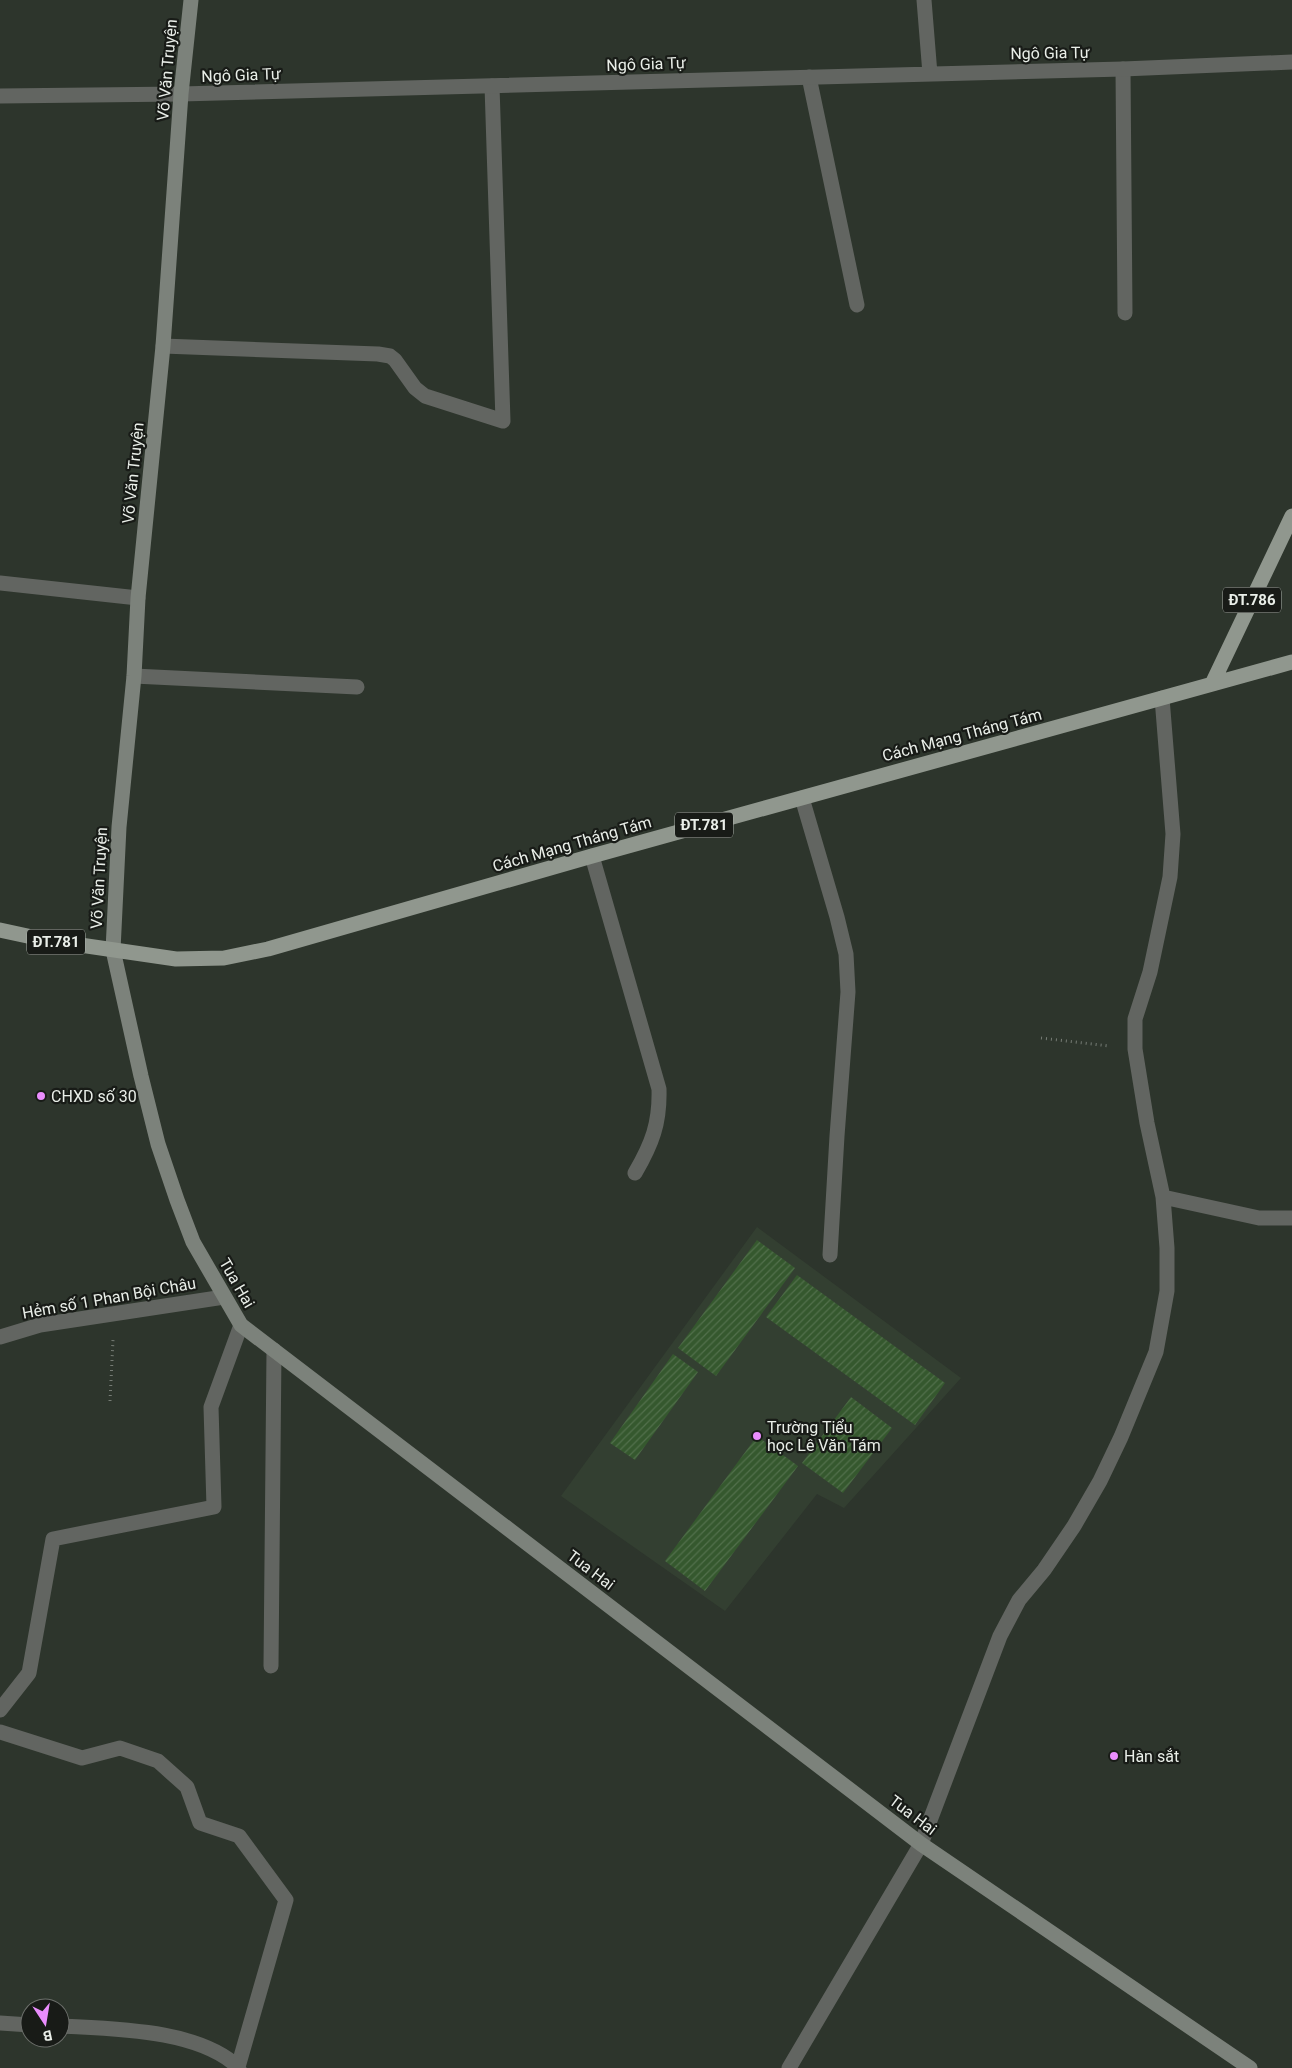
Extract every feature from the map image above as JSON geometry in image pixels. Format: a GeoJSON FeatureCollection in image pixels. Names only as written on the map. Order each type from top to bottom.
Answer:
{"type":"FeatureCollection","features":[{"type":"Feature","properties":{"kind":"main road","name":"Võ Văn Truyện"},"geometry":{"type":"LineString","coordinates":[[113,950],[119,827],[134,676],[138,598],[163,346],[181,94],[191,0]]}},
{"type":"Feature","properties":{"kind":"main road","name":"ĐT.786"},"geometry":{"type":"LineString","coordinates":[[1212,684],[1292,516]]}},
{"type":"Feature","properties":{"kind":"main road","name":"Cách Mạng Tháng Tám"},"geometry":{"type":"LineString","coordinates":[[0,930],[46,940],[176,958],[224,958],[268,949],[592,856],[1292,662]]}},
{"type":"Feature","properties":{"kind":"main road","name":"Tua Hai"},"geometry":{"type":"LineString","coordinates":[[113,950],[158,1144],[193,1242],[241,1325],[921,1844],[1250,2068]]}},
{"type":"Feature","properties":{"kind":"street"},"geometry":{"type":"LineString","coordinates":[[924,0],[930,74]]}},
{"type":"Feature","properties":{"kind":"street","name":"Ngô Gia Tự"},"geometry":{"type":"LineString","coordinates":[[0,96],[181,94],[492,86],[1123,69],[1292,62]]}},
{"type":"Feature","properties":{"kind":"street"},"geometry":{"type":"LineString","coordinates":[[1123,69],[1125,313]]}},
{"type":"Feature","properties":{"kind":"street"},"geometry":{"type":"LineString","coordinates":[[809,77],[857,305]]}},
{"type":"Feature","properties":{"kind":"street"},"geometry":{"type":"LineString","coordinates":[[163,346],[390,356],[415,388],[426,396],[504,421],[492,86]]}},
{"type":"Feature","properties":{"kind":"street"},"geometry":{"type":"LineString","coordinates":[[0,583],[138,598]]}},
{"type":"Feature","properties":{"kind":"street"},"geometry":{"type":"LineString","coordinates":[[134,676],[356,687]]}},
{"type":"Feature","properties":{"kind":"street"},"geometry":{"type":"LineString","coordinates":[[789,2068],[921,1844],[1000,1636],[1019,1600],[1044,1570],[1074,1526],[1100,1481],[1121,1437],[1156,1352],[1167,1292],[1167,1248],[1163,1197],[1135,1049],[1136,1019],[1150,972],[1170,877],[1173,834],[1162,698]]}},
{"type":"Feature","properties":{"kind":"street"},"geometry":{"type":"LineString","coordinates":[[802,798],[846,954],[848,992],[830,1255]]}},
{"type":"Feature","properties":{"kind":"street"},"geometry":{"type":"LineString","coordinates":[[592,856],[658,1089],[659,1110],[654,1134],[646,1154],[635,1172]]}},
{"type":"Feature","properties":{"kind":"street"},"geometry":{"type":"LineString","coordinates":[[1163,1197],[1259,1218],[1292,1218]]}},
{"type":"Feature","properties":{"kind":"street","name":"Hẻm số 1 Phan Bội Châu"},"geometry":{"type":"LineString","coordinates":[[0,1337],[40,1325],[224,1297]]}},
{"type":"Feature","properties":{"kind":"street"},"geometry":{"type":"LineString","coordinates":[[0,1710],[29,1673],[53,1539],[214,1507],[211,1407],[241,1325]]}},
{"type":"Feature","properties":{"kind":"street"},"geometry":{"type":"LineString","coordinates":[[271,1666],[274,1350]]}},
{"type":"Feature","properties":{"kind":"street"},"geometry":{"type":"LineString","coordinates":[[0,1732],[82,1758],[120,1748],[158,1761],[187,1787],[200,1823],[239,1836],[286,1900],[239,2067],[212,2049],[186,2040],[152,2034],[70,2027]]}},
{"type":"Feature","properties":{"kind":"street"},"geometry":{"type":"LineString","coordinates":[[0,2023],[20,2024]]}},
{"type":"Feature","properties":{"kind":"path"},"geometry":{"type":"LineString","coordinates":[[1041,1038],[1135,1049]]}},
{"type":"Feature","properties":{"kind":"path"},"geometry":{"type":"LineString","coordinates":[[110,1401],[114,1315]]}},
{"type":"Feature","properties":{"kind":"shaded area","name":"Trường Tiểu học Lê Văn Tám"},"geometry":{"type":"Polygon","coordinates":[[[757,1227],[961,1378],[844,1508],[817,1494],[725,1611],[561,1496],[757,1227]]]}},
{"type":"Feature","properties":{"kind":"building"},"geometry":{"type":"Polygon","coordinates":[[[757,1240],[795,1268],[716,1376],[678,1348],[757,1240]]]}},
{"type":"Feature","properties":{"kind":"building"},"geometry":{"type":"Polygon","coordinates":[[[797,1275],[945,1383],[915,1425],[766,1317],[797,1275]]]}},
{"type":"Feature","properties":{"kind":"building"},"geometry":{"type":"Polygon","coordinates":[[[673,1354],[698,1372],[635,1460],[610,1443],[673,1354]]]}},
{"type":"Feature","properties":{"kind":"building"},"geometry":{"type":"Polygon","coordinates":[[[851,1397],[892,1428],[843,1493],[802,1463],[851,1397]]]}},
{"type":"Feature","properties":{"kind":"building"},"geometry":{"type":"Polygon","coordinates":[[[757,1436],[798,1466],[705,1591],[665,1561],[757,1436]]]}},
{"type":"Feature","properties":{"kind":"place","name":"CHXD số 30"},"geometry":{"type":"Point","coordinates":[41,1096]}},
{"type":"Feature","properties":{"kind":"place","name":"Trường Tiểu học Lê Văn Tám"},"geometry":{"type":"Point","coordinates":[757,1436]}},
{"type":"Feature","properties":{"kind":"place","name":"Hàn sắt"},"geometry":{"type":"Point","coordinates":[1114,1756]}}]}
